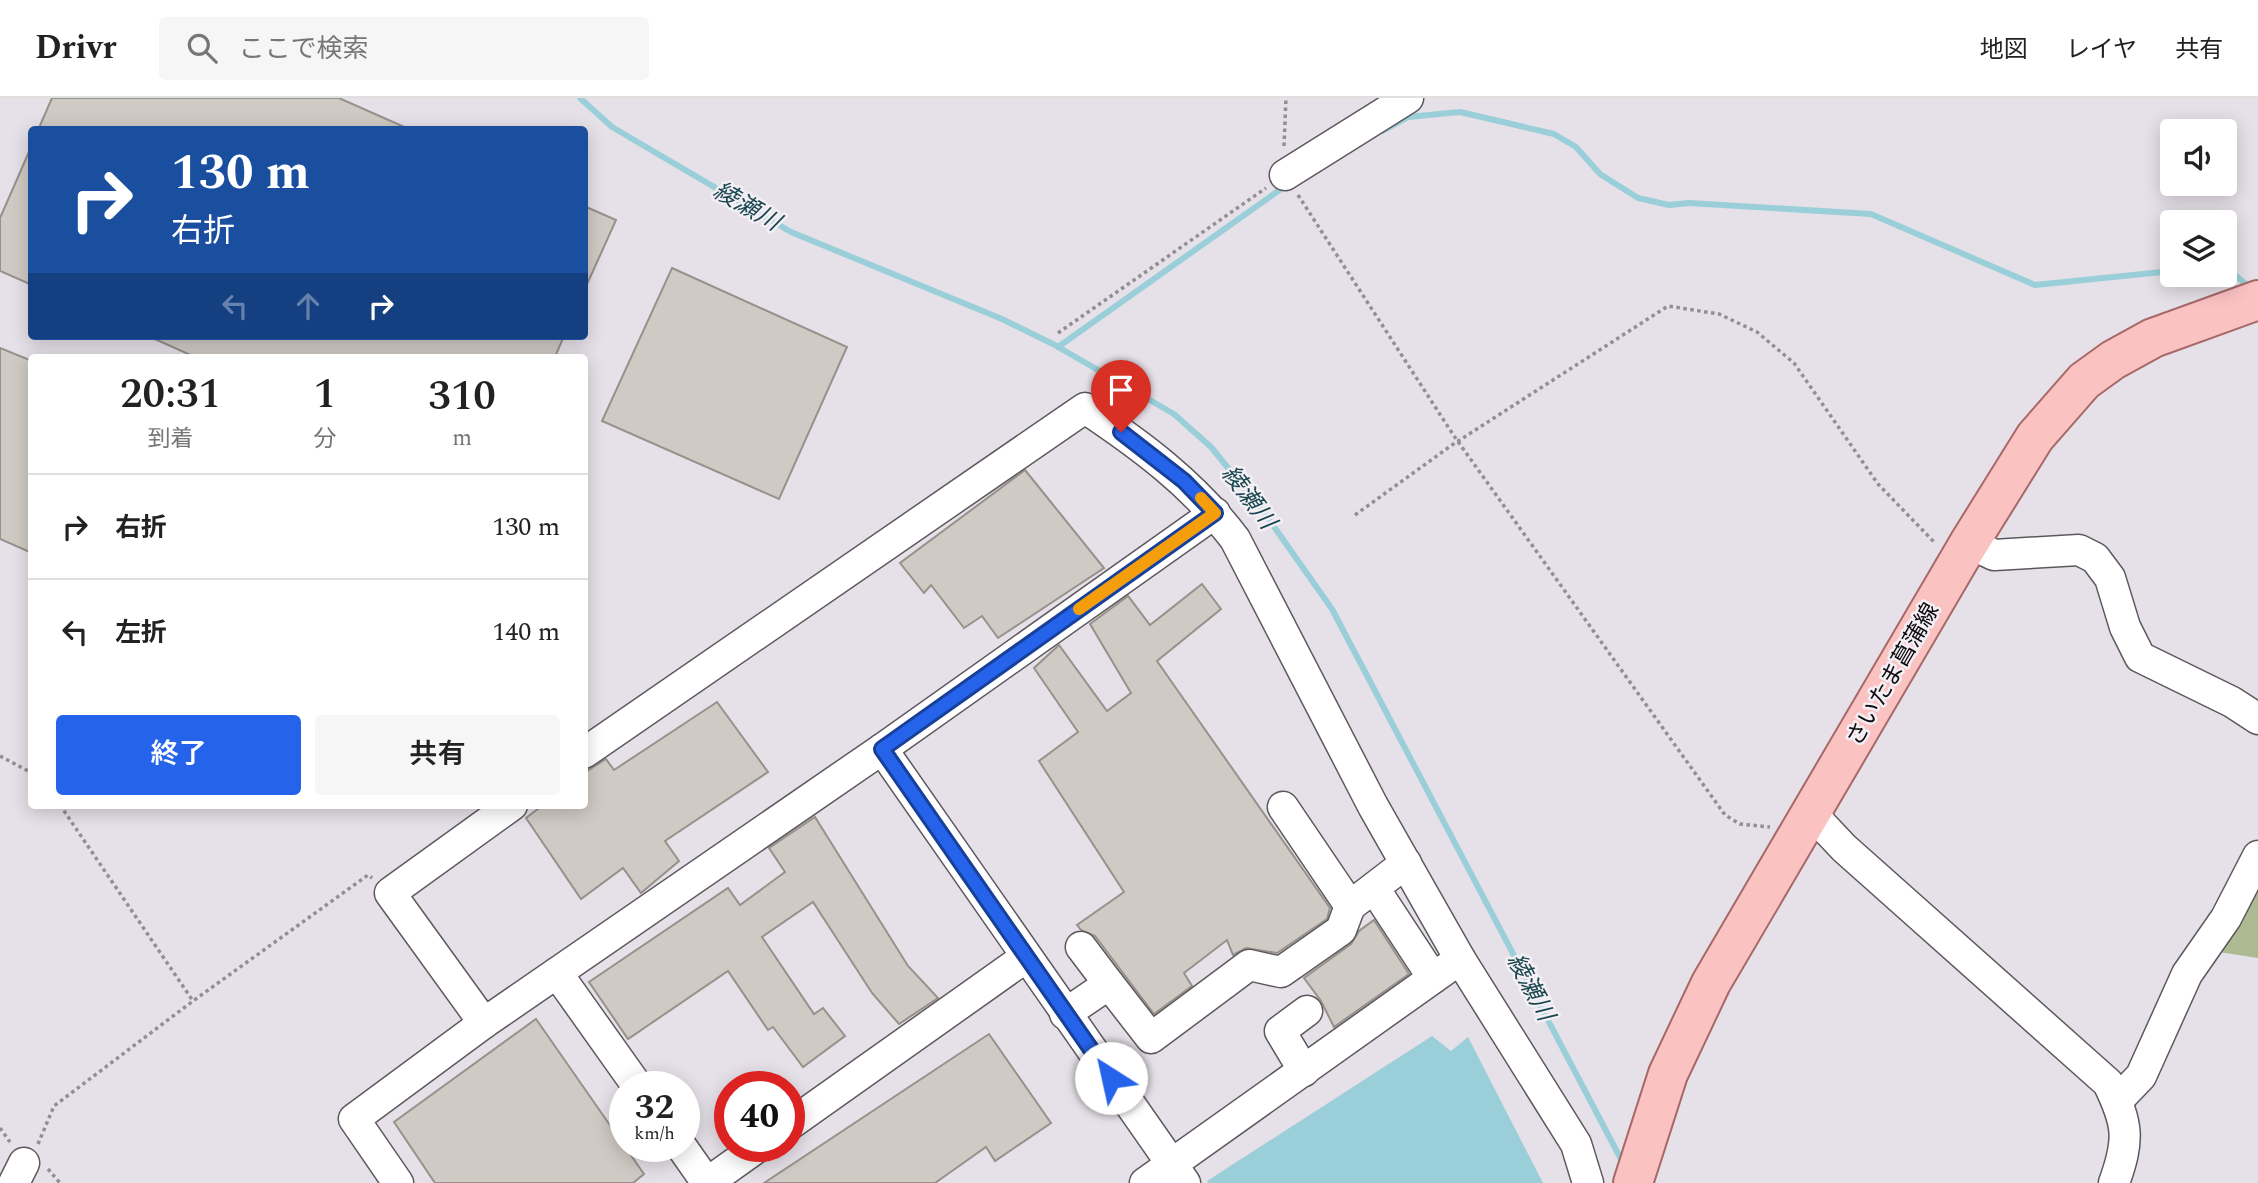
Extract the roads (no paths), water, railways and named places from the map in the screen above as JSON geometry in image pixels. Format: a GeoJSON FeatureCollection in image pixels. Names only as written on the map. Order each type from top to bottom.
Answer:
{"type":"FeatureCollection","features":[{"type":"Feature","properties":{"kind":"main road","name":"さいたま菖蒲線"},"geometry":{"type":"LineString","coordinates":[[1636,1168],[1668,1074],[1711,983],[1962,554],[2035,437],[2084,382],[2113,360],[2153,338],[2258,300]]}},
{"type":"Feature","properties":{"kind":"street"},"geometry":{"type":"LineString","coordinates":[[1285,175],[1408,98]]}},
{"type":"Feature","properties":{"kind":"street"},"geometry":{"type":"LineString","coordinates":[[588,750],[1085,408],[1140,444],[1184,481],[1215,513],[1235,539],[1406,863],[1460,959],[1576,1144],[1588,1183]]}},
{"type":"Feature","properties":{"kind":"street"},"geometry":{"type":"LineString","coordinates":[[398,1183],[354,1119],[484,1023],[882,749],[1215,513]]}},
{"type":"Feature","properties":{"kind":"street"},"geometry":{"type":"LineString","coordinates":[[1962,554],[2079,550],[2095,558],[2110,578],[2125,627],[2140,657],[2232,702],[2258,719]]}},
{"type":"Feature","properties":{"kind":"street"},"geometry":{"type":"LineString","coordinates":[[882,749],[1178,1174]]}},
{"type":"Feature","properties":{"kind":"street"},"geometry":{"type":"LineString","coordinates":[[1283,807],[1350,906]]}},
{"type":"Feature","properties":{"kind":"street"},"geometry":{"type":"LineString","coordinates":[[484,1023],[390,893],[506,809]]}},
{"type":"Feature","properties":{"kind":"street"},"geometry":{"type":"LineString","coordinates":[[1805,821],[1844,848],[2108,1083],[2126,1129],[2120,1166],[2113,1183]]}},
{"type":"Feature","properties":{"kind":"street"},"geometry":{"type":"LineString","coordinates":[[2117,1101],[2141,1076],[2187,974],[2226,918],[2258,856]]}},
{"type":"Feature","properties":{"kind":"street"},"geometry":{"type":"LineString","coordinates":[[1081,947],[1151,1038],[1249,965],[1281,972],[1341,930],[1350,906],[1406,863]]}},
{"type":"Feature","properties":{"kind":"street"},"geometry":{"type":"LineString","coordinates":[[1374,888],[1433,978]]}},
{"type":"Feature","properties":{"kind":"street"},"geometry":{"type":"LineString","coordinates":[[805,1114],[1026,957]]}},
{"type":"Feature","properties":{"kind":"street"},"geometry":{"type":"LineString","coordinates":[[1145,1183],[1178,1174],[1304,1071],[1460,959]]}},
{"type":"Feature","properties":{"kind":"street"},"geometry":{"type":"LineString","coordinates":[[557,973],[627,1071]]}},
{"type":"Feature","properties":{"kind":"street"},"geometry":{"type":"LineString","coordinates":[[1065,1014],[1109,984]]}},
{"type":"Feature","properties":{"kind":"street"},"geometry":{"type":"LineString","coordinates":[[1304,1071],[1280,1031],[1307,1011]]}},
{"type":"Feature","properties":{"kind":"street"},"geometry":{"type":"LineString","coordinates":[[692,1162],[707,1183],[737,1162]]}},
{"type":"Feature","properties":{"kind":"water"},"geometry":{"type":"Polygon","coordinates":[[[1432,1036],[1451,1051],[1468,1037],[1543,1183],[1208,1183],[1207,1181],[1432,1036]]]}},
{"type":"Feature","properties":{"kind":"waterway","name":"綾瀬川"},"geometry":{"type":"LineString","coordinates":[[580,98],[612,127],[791,232],[1002,319],[1053,344],[1174,414],[1211,447],[1263,511],[1332,609],[1624,1165]]}},
{"type":"Feature","properties":{"kind":"waterway"},"geometry":{"type":"LineString","coordinates":[[1382,131],[1408,117],[1460,112],[1554,134],[1576,147],[1600,174],[1638,198],[1669,205],[1689,203],[1871,214],[2035,285],[2160,272]]}},
{"type":"Feature","properties":{"kind":"waterway"},"geometry":{"type":"LineString","coordinates":[[1058,347],[1288,184]]}},
{"type":"Feature","properties":{"kind":"waterway"},"geometry":{"type":"LineString","coordinates":[[2237,277],[2252,289]]}}]}
